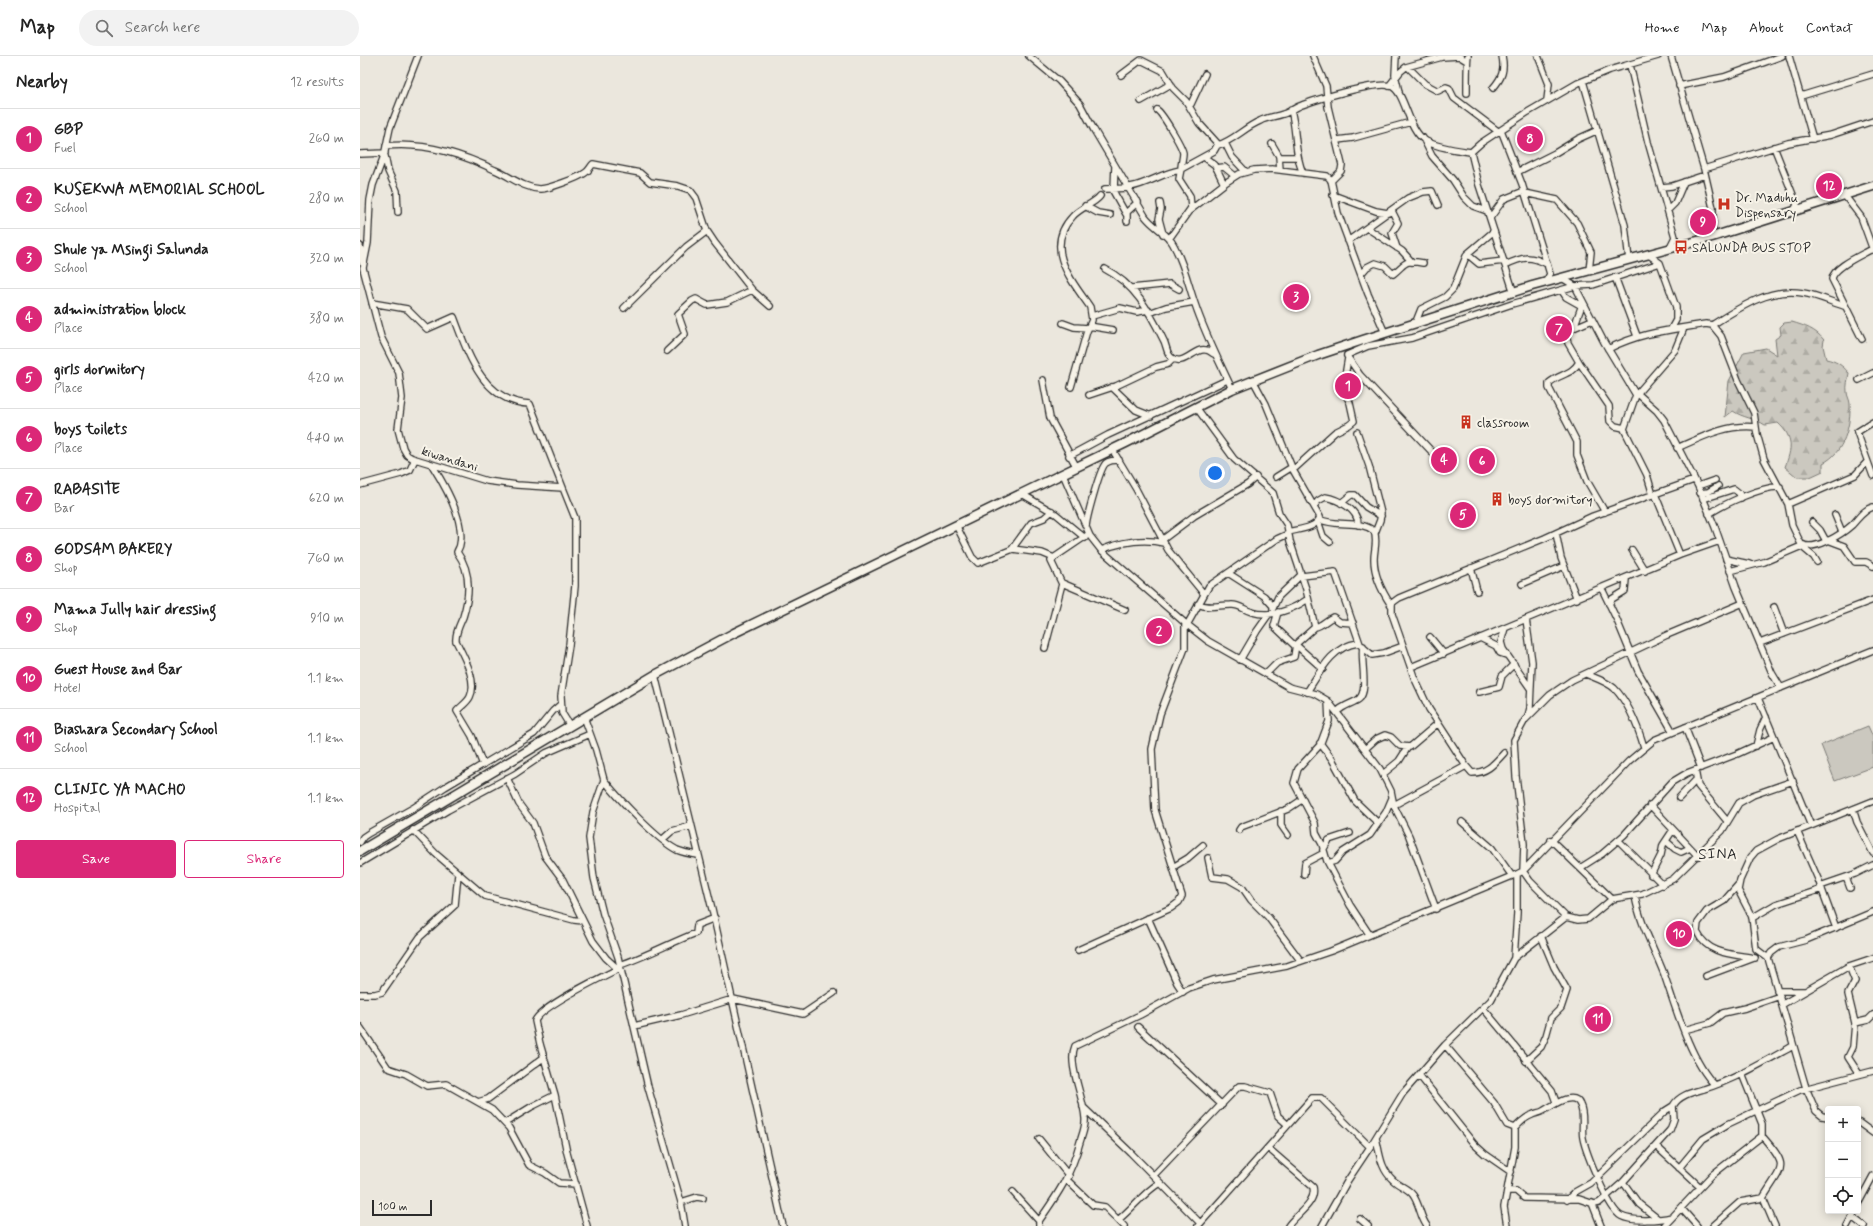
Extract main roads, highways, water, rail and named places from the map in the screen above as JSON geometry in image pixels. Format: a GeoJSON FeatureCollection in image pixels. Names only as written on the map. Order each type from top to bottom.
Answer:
{"type":"FeatureCollection","features":[{"type":"Feature","properties":{"kind":"highway"},"geometry":{"type":"LineString","coordinates":[[360,851],[655,675],[734,633],[1063,474],[1076,466],[1232,389],[1345,346],[1385,333],[1562,278],[1649,255],[1670,247],[1712,237],[1873,186]]}},
{"type":"Feature","properties":{"kind":"place","name":"GODSAM BAKERY"},"geometry":{"type":"Point","coordinates":[1530,139]}},
{"type":"Feature","properties":{"kind":"place","name":"CLINIC YA MACHO"},"geometry":{"type":"Point","coordinates":[1829,186]}},
{"type":"Feature","properties":{"kind":"place","name":"Dr. Maduhu Dispensary"},"geometry":{"type":"Point","coordinates":[1724,204]}},
{"type":"Feature","properties":{"kind":"place","name":"Mama Jully hair dressing"},"geometry":{"type":"Point","coordinates":[1703,222]}},
{"type":"Feature","properties":{"kind":"place","name":"SALUNDA BUS STOP"},"geometry":{"type":"Point","coordinates":[1681,247]}},
{"type":"Feature","properties":{"kind":"place","name":"Shule ya Msingi Salunda"},"geometry":{"type":"Point","coordinates":[1296,297]}},
{"type":"Feature","properties":{"kind":"place","name":"RABASITE"},"geometry":{"type":"Point","coordinates":[1559,329]}},
{"type":"Feature","properties":{"kind":"place","name":"GBP"},"geometry":{"type":"Point","coordinates":[1348,386]}},
{"type":"Feature","properties":{"kind":"place","name":"classroom"},"geometry":{"type":"Point","coordinates":[1466,422]}},
{"type":"Feature","properties":{"kind":"place","name":"administration block"},"geometry":{"type":"Point","coordinates":[1444,460]}},
{"type":"Feature","properties":{"kind":"place","name":"boys toilets"},"geometry":{"type":"Point","coordinates":[1482,461]}},
{"type":"Feature","properties":{"kind":"place","name":"boys dormitory"},"geometry":{"type":"Point","coordinates":[1497,499]}},
{"type":"Feature","properties":{"kind":"place","name":"girls dormitory"},"geometry":{"type":"Point","coordinates":[1463,515]}},
{"type":"Feature","properties":{"kind":"place","name":"KUSEKWA MEMORIAL SCHOOL"},"geometry":{"type":"Point","coordinates":[1159,631]}},
{"type":"Feature","properties":{"kind":"place","name":"Guest House and Bar"},"geometry":{"type":"Point","coordinates":[1679,934]}},
{"type":"Feature","properties":{"kind":"place","name":"Biashara Secondary School"},"geometry":{"type":"Point","coordinates":[1598,1019]}},
{"type":"Feature","properties":{"kind":"district","name":"SINA"},"geometry":{"type":"Point","coordinates":[1718,854]}}]}
